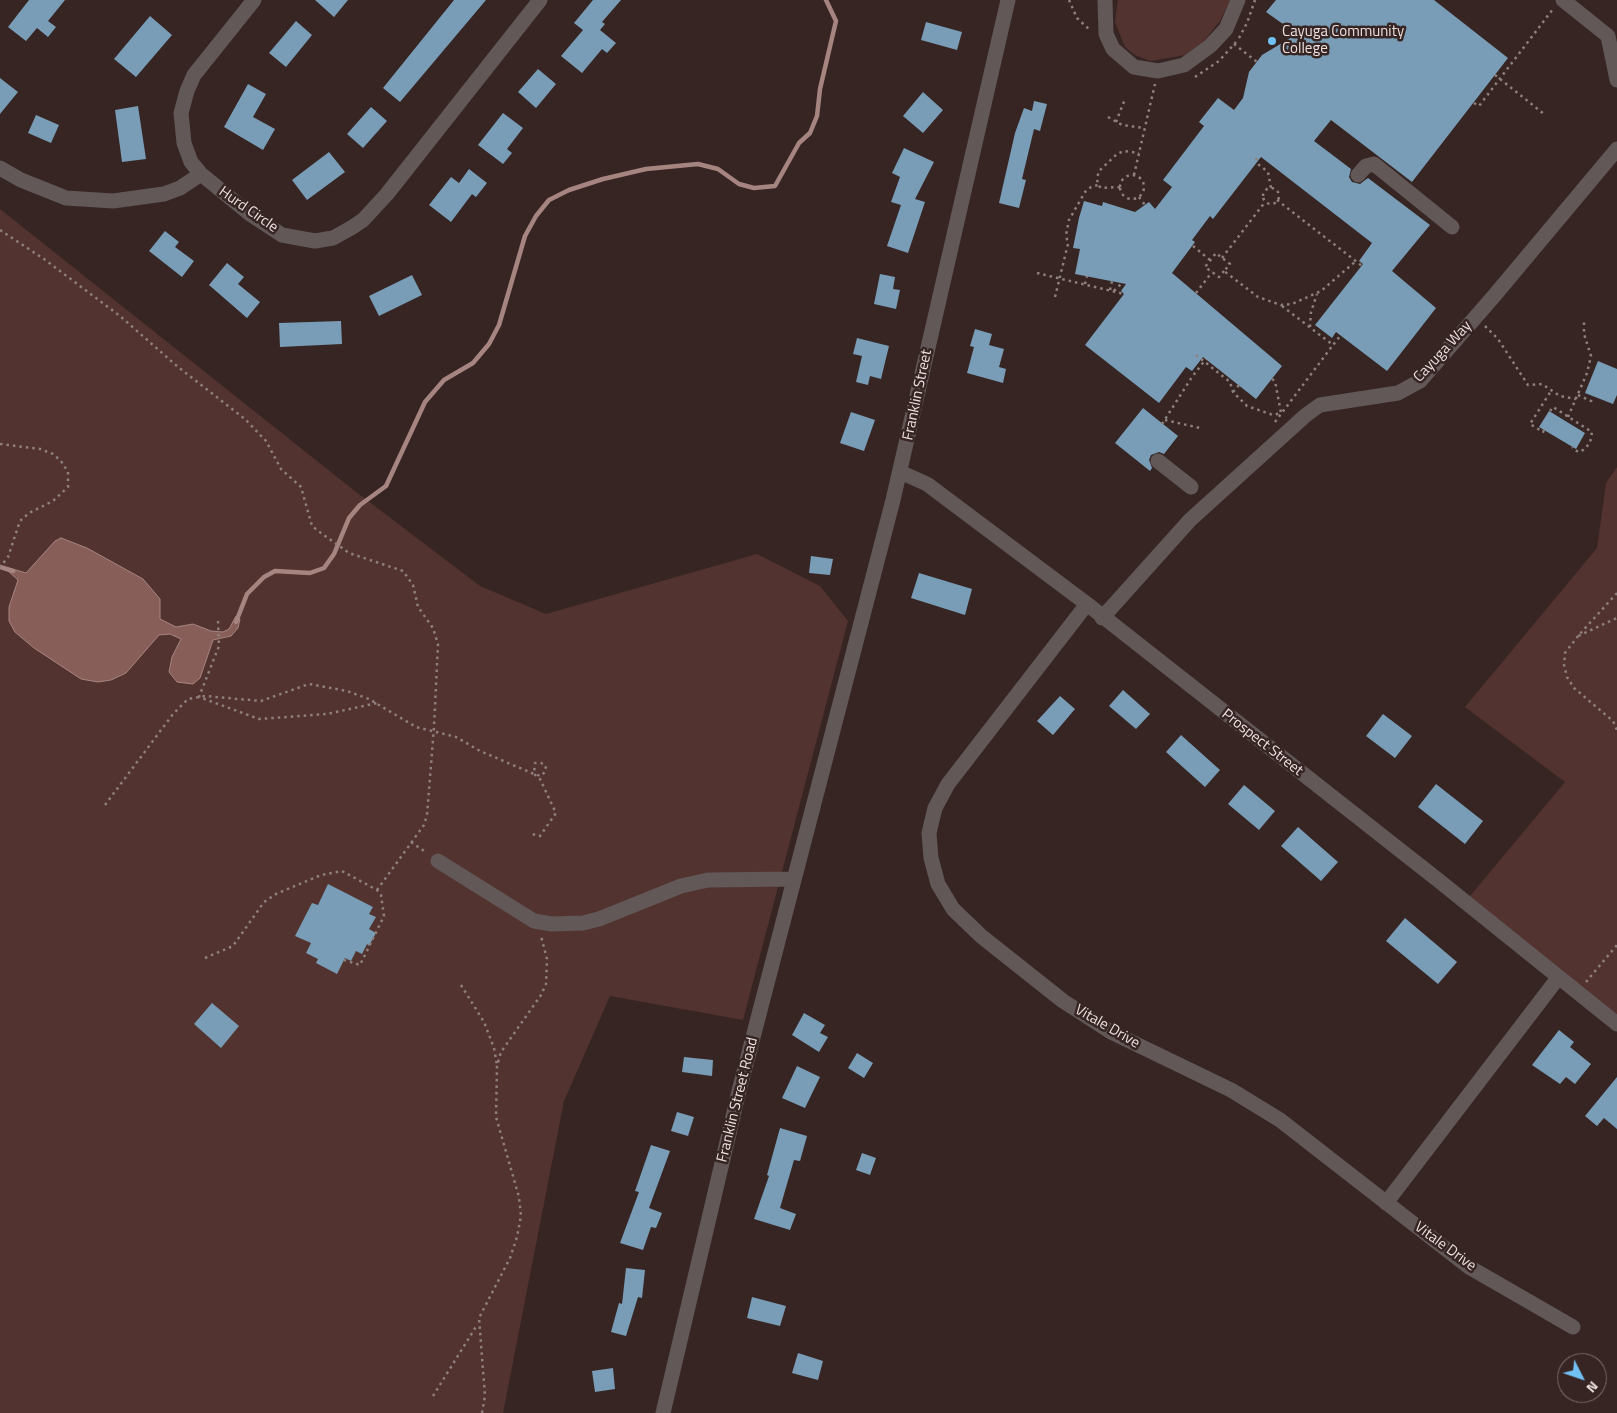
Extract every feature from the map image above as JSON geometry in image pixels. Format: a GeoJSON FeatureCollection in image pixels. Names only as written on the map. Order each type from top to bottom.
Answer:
{"type":"FeatureCollection","features":[{"type":"Feature","properties":{"kind":"street","name":"Hurd Circle"},"geometry":{"type":"LineString","coordinates":[[254,0],[194,75],[187,91],[181,114],[181,133],[187,154],[201,174],[250,214],[282,235],[315,241],[342,234],[363,220],[387,194],[540,0]]}},
{"type":"Feature","properties":{"kind":"street","name":"Franklin Street"},"geometry":{"type":"LineString","coordinates":[[819,788],[900,472],[1008,0]]}},
{"type":"Feature","properties":{"kind":"street"},"geometry":{"type":"LineString","coordinates":[[1105,0],[1106,34],[1113,49],[1134,67],[1158,71],[1184,65],[1210,46],[1226,29],[1238,0]]}},
{"type":"Feature","properties":{"kind":"street"},"geometry":{"type":"LineString","coordinates":[[1559,3],[1608,36],[1617,80]]}},
{"type":"Feature","properties":{"kind":"street","name":"Cayuga Way"},"geometry":{"type":"LineString","coordinates":[[1102,618],[1190,520],[1306,414],[1320,405],[1398,394],[1420,381],[1617,149]]}},
{"type":"Feature","properties":{"kind":"street"},"geometry":{"type":"LineString","coordinates":[[1358,175],[1366,166],[1374,164],[1402,180],[1452,227]]}},
{"type":"Feature","properties":{"kind":"street"},"geometry":{"type":"LineString","coordinates":[[0,168],[54,194],[77,200],[129,200],[164,194],[201,174]]}},
{"type":"Feature","properties":{"kind":"street"},"geometry":{"type":"LineString","coordinates":[[1158,461],[1191,487]]}},
{"type":"Feature","properties":{"kind":"street","name":"Prospect Street"},"geometry":{"type":"LineString","coordinates":[[900,472],[926,484],[1086,604],[1438,880],[1576,993],[1617,1024]]}},
{"type":"Feature","properties":{"kind":"street","name":"Vitale Drive"},"geometry":{"type":"LineString","coordinates":[[1086,604],[948,784],[935,808],[928,833],[931,858],[938,884],[953,909],[981,936],[1062,1001],[1111,1032],[1231,1090],[1280,1120],[1469,1267],[1573,1327]]}},
{"type":"Feature","properties":{"kind":"street","name":"Franklin Street Road"},"geometry":{"type":"LineString","coordinates":[[663,1413],[739,1091],[819,788]]}},
{"type":"Feature","properties":{"kind":"street"},"geometry":{"type":"LineString","coordinates":[[438,861],[534,921],[552,924],[583,923],[681,886],[708,880],[794,879]]}},
{"type":"Feature","properties":{"kind":"street"},"geometry":{"type":"LineString","coordinates":[[1386,1203],[1558,978]]}},
{"type":"Feature","properties":{"kind":"path"},"geometry":{"type":"LineString","coordinates":[[1474,103],[1479,106],[1559,3]]}},
{"type":"Feature","properties":{"kind":"path"},"geometry":{"type":"LineString","coordinates":[[1234,44],[1257,62]]}},
{"type":"Feature","properties":{"kind":"path"},"geometry":{"type":"LineString","coordinates":[[1495,75],[1544,114]]}},
{"type":"Feature","properties":{"kind":"path"},"geometry":{"type":"LineString","coordinates":[[1134,175],[1155,84]]}},
{"type":"Feature","properties":{"kind":"path"},"geometry":{"type":"LineString","coordinates":[[1116,122],[1125,98]]}},
{"type":"Feature","properties":{"kind":"path"},"geometry":{"type":"LineString","coordinates":[[1108,118],[1131,127],[1145,128]]}},
{"type":"Feature","properties":{"kind":"path"},"geometry":{"type":"LineString","coordinates":[[1098,185],[1100,171],[1110,158],[1124,151],[1139,153]]}},
{"type":"Feature","properties":{"kind":"path"},"geometry":{"type":"LineString","coordinates":[[1256,158],[1259,165],[1268,172],[1271,188],[1278,194],[1277,200],[1272,204],[1265,202]]}},
{"type":"Feature","properties":{"kind":"path"},"geometry":{"type":"LineString","coordinates":[[1055,297],[1068,244],[1066,229],[1085,192],[1091,187],[1098,185],[1105,188],[1120,186],[1126,177],[1134,175]]}},
{"type":"Feature","properties":{"kind":"path"},"geometry":{"type":"LineString","coordinates":[[1120,186],[1125,196],[1132,199],[1139,196],[1144,190],[1143,182],[1134,175]]}},
{"type":"Feature","properties":{"kind":"path"},"geometry":{"type":"LineString","coordinates":[[1221,258],[1265,202],[1264,193],[1271,188]]}},
{"type":"Feature","properties":{"kind":"path"},"geometry":{"type":"LineString","coordinates":[[1139,196],[1145,205]]}},
{"type":"Feature","properties":{"kind":"path"},"geometry":{"type":"LineString","coordinates":[[1277,200],[1362,266]]}},
{"type":"Feature","properties":{"kind":"path"},"geometry":{"type":"LineString","coordinates":[[0,230],[44,259],[120,316],[178,367],[245,418],[266,441],[281,469],[301,486],[312,526],[349,553],[403,571],[413,585],[418,607],[433,628],[438,644],[434,732],[426,815],[424,825],[376,890]]}},
{"type":"Feature","properties":{"kind":"path"},"geometry":{"type":"LineString","coordinates":[[1193,246],[1210,260]]}},
{"type":"Feature","properties":{"kind":"path"},"geometry":{"type":"LineString","coordinates":[[1216,253],[1221,258],[1230,264],[1219,277],[1205,266],[1216,253]]}},
{"type":"Feature","properties":{"kind":"path"},"geometry":{"type":"LineString","coordinates":[[1281,305],[1292,304],[1318,292],[1356,261]]}},
{"type":"Feature","properties":{"kind":"path"},"geometry":{"type":"LineString","coordinates":[[1224,271],[1258,297],[1281,305],[1333,345]]}},
{"type":"Feature","properties":{"kind":"path"},"geometry":{"type":"LineString","coordinates":[[1196,292],[1212,272]]}},
{"type":"Feature","properties":{"kind":"path"},"geometry":{"type":"LineString","coordinates":[[1038,273],[1124,294]]}},
{"type":"Feature","properties":{"kind":"path"},"geometry":{"type":"LineString","coordinates":[[1086,284],[1087,276]]}},
{"type":"Feature","properties":{"kind":"path"},"geometry":{"type":"LineString","coordinates":[[1112,281],[1112,291]]}},
{"type":"Feature","properties":{"kind":"path"},"geometry":{"type":"LineString","coordinates":[[1112,291],[1122,283]]}},
{"type":"Feature","properties":{"kind":"path"},"geometry":{"type":"LineString","coordinates":[[1310,328],[1311,312],[1318,292]]}},
{"type":"Feature","properties":{"kind":"path"},"geometry":{"type":"LineString","coordinates":[[1475,318],[1498,339],[1528,385],[1538,383],[1560,396],[1576,399]]}},
{"type":"Feature","properties":{"kind":"path"},"geometry":{"type":"LineString","coordinates":[[1568,417],[1578,395],[1591,356],[1584,334],[1584,320]]}},
{"type":"Feature","properties":{"kind":"path"},"geometry":{"type":"LineString","coordinates":[[1269,429],[1340,335]]}},
{"type":"Feature","properties":{"kind":"path"},"geometry":{"type":"LineString","coordinates":[[1196,355],[1205,360],[1230,382],[1233,392],[1238,399],[1254,411],[1273,415],[1281,413]]}},
{"type":"Feature","properties":{"kind":"path"},"geometry":{"type":"LineString","coordinates":[[1200,428],[1164,422],[1197,368],[1205,360]]}},
{"type":"Feature","properties":{"kind":"path"},"geometry":{"type":"LineString","coordinates":[[1272,379],[1275,382],[1281,413]]}},
{"type":"Feature","properties":{"kind":"path"},"geometry":{"type":"LineString","coordinates":[[1233,392],[1239,385]]}},
{"type":"Feature","properties":{"kind":"path"},"geometry":{"type":"LineString","coordinates":[[1544,430],[1543,432],[1530,424],[1551,391]]}},
{"type":"Feature","properties":{"kind":"path"},"geometry":{"type":"LineString","coordinates":[[1578,395],[1591,401],[1593,396]]}},
{"type":"Feature","properties":{"kind":"path"},"geometry":{"type":"LineString","coordinates":[[1550,412],[1553,407],[1592,432],[1593,435],[1590,443],[1583,450],[1578,452],[1572,447]]}},
{"type":"Feature","properties":{"kind":"path"},"geometry":{"type":"LineString","coordinates":[[0,444],[40,449],[53,454],[61,461],[68,472],[68,487],[53,501],[29,513],[20,521],[8,558],[0,566]]}},
{"type":"Feature","properties":{"kind":"path"},"geometry":{"type":"LineString","coordinates":[[1617,593],[1565,653],[1564,665],[1567,676],[1574,688],[1612,721],[1617,730]]}},
{"type":"Feature","properties":{"kind":"path"},"geometry":{"type":"LineString","coordinates":[[1578,636],[1617,618]]}},
{"type":"Feature","properties":{"kind":"path"},"geometry":{"type":"LineString","coordinates":[[199,697],[219,646],[218,621]]}},
{"type":"Feature","properties":{"kind":"path"},"geometry":{"type":"LineString","coordinates":[[105,805],[181,704],[199,697],[261,700],[309,684],[347,691],[378,703],[416,727],[456,737],[480,751],[534,774],[541,776],[545,772],[546,766],[541,762],[535,763],[534,774]]}},
{"type":"Feature","properties":{"kind":"path"},"geometry":{"type":"LineString","coordinates":[[199,697],[259,719],[327,714],[378,703]]}},
{"type":"Feature","properties":{"kind":"path"},"geometry":{"type":"LineString","coordinates":[[532,834],[540,836],[556,813],[540,779],[534,774]]}},
{"type":"Feature","properties":{"kind":"path"},"geometry":{"type":"LineString","coordinates":[[411,842],[438,861]]}},
{"type":"Feature","properties":{"kind":"path"},"geometry":{"type":"LineString","coordinates":[[204,958],[233,946],[264,902],[276,894],[321,875],[342,871],[376,890],[382,900],[384,916],[382,924],[360,965],[344,960]]}},
{"type":"Feature","properties":{"kind":"path"},"geometry":{"type":"LineString","coordinates":[[497,1066],[501,1052],[541,996],[546,984],[547,959],[544,944],[534,921]]}},
{"type":"Feature","properties":{"kind":"path"},"geometry":{"type":"LineString","coordinates":[[1576,993],[1617,945]]}},
{"type":"Feature","properties":{"kind":"path"},"geometry":{"type":"LineString","coordinates":[[433,1396],[478,1324],[482,1310],[510,1258],[521,1216],[520,1197],[496,1116],[497,1066],[494,1048],[484,1022],[461,985]]}},
{"type":"Feature","properties":{"kind":"path"},"geometry":{"type":"LineString","coordinates":[[478,1324],[485,1396],[482,1413]]}},
{"type":"Feature","properties":{"kind":"shaded area"},"geometry":{"type":"Polygon","coordinates":[[[1118,0],[1230,0],[1220,21],[1203,42],[1185,55],[1150,61],[1135,55],[1125,47],[1115,22],[1118,0]]]}},
{"type":"Feature","properties":{"kind":"shaded area"},"geometry":{"type":"Polygon","coordinates":[[[0,209],[351,488],[480,586],[546,614],[757,554],[820,586],[848,621],[743,1020],[610,996],[564,1101],[503,1413],[0,1413],[0,209]]]}},
{"type":"Feature","properties":{"kind":"shaded area"},"geometry":{"type":"Polygon","coordinates":[[[1617,467],[1617,1024],[1465,902],[1565,782],[1465,707],[1597,548],[1606,483],[1617,467]]]}},
{"type":"Feature","properties":{"kind":"shaded area"},"geometry":{"type":"Polygon","coordinates":[[[61,538],[87,548],[143,579],[160,599],[160,619],[176,627],[193,624],[211,631],[223,632],[229,629],[236,616],[240,619],[238,628],[231,636],[213,640],[200,678],[193,684],[177,682],[169,672],[172,657],[181,639],[170,634],[159,635],[126,673],[111,680],[98,682],[81,679],[34,648],[15,632],[9,621],[9,607],[18,580],[7,570],[9,568],[26,573],[55,541],[61,538]]]}},
{"type":"Feature","properties":{"kind":"building"},"geometry":{"type":"Polygon","coordinates":[[[29,0],[65,0],[48,21],[56,27],[48,37],[37,28],[26,41],[8,27],[29,0]]]}},
{"type":"Feature","properties":{"kind":"building"},"geometry":{"type":"Polygon","coordinates":[[[315,0],[348,0],[334,17],[315,0]]]}},
{"type":"Feature","properties":{"kind":"building"},"geometry":{"type":"Polygon","coordinates":[[[454,0],[486,0],[400,102],[383,88],[454,0]]]}},
{"type":"Feature","properties":{"kind":"building"},"geometry":{"type":"Polygon","coordinates":[[[593,0],[621,0],[602,22],[605,24],[600,30],[616,43],[607,53],[602,49],[582,73],[561,56],[583,30],[574,23],[593,0]]]}},
{"type":"Feature","properties":{"kind":"building"},"geometry":{"type":"Polygon","coordinates":[[[1276,0],[1434,0],[1508,58],[1412,182],[1331,120],[1314,141],[1351,169],[1349,177],[1352,182],[1360,184],[1368,178],[1430,225],[1392,271],[1436,308],[1387,371],[1336,332],[1332,338],[1315,325],[1363,264],[1359,261],[1372,243],[1261,157],[1213,219],[1210,216],[1192,240],[1195,242],[1172,273],[1282,366],[1256,399],[1203,357],[1192,371],[1186,367],[1159,403],[1085,345],[1124,294],[1121,291],[1126,284],[1075,274],[1080,249],[1073,248],[1079,218],[1084,201],[1102,206],[1103,202],[1135,212],[1149,202],[1155,209],[1172,187],[1163,180],[1204,126],[1199,122],[1218,98],[1234,110],[1243,98],[1249,72],[1262,55],[1297,34],[1266,12],[1276,0]]]}},
{"type":"Feature","properties":{"kind":"building"},"geometry":{"type":"Polygon","coordinates":[[[150,16],[172,35],[136,77],[114,59],[150,16]]]}},
{"type":"Feature","properties":{"kind":"building"},"geometry":{"type":"Polygon","coordinates":[[[296,21],[312,35],[286,67],[269,53],[296,21]]]}},
{"type":"Feature","properties":{"kind":"building"},"geometry":{"type":"Polygon","coordinates":[[[926,22],[962,32],[957,50],[921,40],[926,22]]]}},
{"type":"Feature","properties":{"kind":"building"},"geometry":{"type":"Polygon","coordinates":[[[538,69],[556,84],[536,108],[518,92],[538,69]]]}},
{"type":"Feature","properties":{"kind":"building"},"geometry":{"type":"Polygon","coordinates":[[[0,78],[18,92],[0,114],[0,78]]]}},
{"type":"Feature","properties":{"kind":"building"},"geometry":{"type":"Polygon","coordinates":[[[248,84],[266,94],[253,117],[275,129],[263,150],[224,127],[248,84]]]}},
{"type":"Feature","properties":{"kind":"building"},"geometry":{"type":"Polygon","coordinates":[[[923,92],[943,110],[923,133],[903,116],[923,92]]]}},
{"type":"Feature","properties":{"kind":"building"},"geometry":{"type":"Polygon","coordinates":[[[1034,101],[1047,104],[1040,131],[1034,129],[1022,179],[1026,180],[1019,208],[999,203],[1015,133],[1024,108],[1032,111],[1034,101]]]}},
{"type":"Feature","properties":{"kind":"building"},"geometry":{"type":"Polygon","coordinates":[[[138,106],[146,159],[122,162],[115,110],[138,106]]]}},
{"type":"Feature","properties":{"kind":"building"},"geometry":{"type":"Polygon","coordinates":[[[371,107],[387,121],[363,148],[347,134],[371,107]]]}},
{"type":"Feature","properties":{"kind":"building"},"geometry":{"type":"Polygon","coordinates":[[[503,113],[523,128],[507,149],[512,153],[503,164],[478,145],[503,113]]]}},
{"type":"Feature","properties":{"kind":"building"},"geometry":{"type":"Polygon","coordinates":[[[36,115],[59,125],[51,143],[28,133],[36,115]]]}},
{"type":"Feature","properties":{"kind":"building"},"geometry":{"type":"Polygon","coordinates":[[[904,148],[934,162],[915,199],[925,202],[908,253],[887,246],[901,205],[891,202],[900,177],[892,173],[904,148]]]}},
{"type":"Feature","properties":{"kind":"building"},"geometry":{"type":"Polygon","coordinates":[[[329,152],[345,172],[307,200],[292,180],[329,152]]]}},
{"type":"Feature","properties":{"kind":"building"},"geometry":{"type":"Polygon","coordinates":[[[469,169],[487,183],[476,197],[472,194],[451,222],[429,205],[451,177],[459,183],[469,169]]]}},
{"type":"Feature","properties":{"kind":"building"},"geometry":{"type":"Polygon","coordinates":[[[165,231],[179,242],[175,247],[194,261],[182,277],[149,251],[165,231]]]}},
{"type":"Feature","properties":{"kind":"building"},"geometry":{"type":"Polygon","coordinates":[[[227,263],[244,277],[238,284],[260,302],[247,318],[209,285],[227,263]]]}},
{"type":"Feature","properties":{"kind":"building"},"geometry":{"type":"Polygon","coordinates":[[[880,274],[895,277],[893,289],[900,290],[896,309],[874,304],[880,274]]]}},
{"type":"Feature","properties":{"kind":"building"},"geometry":{"type":"Polygon","coordinates":[[[412,275],[422,295],[379,316],[369,296],[412,275]]]}},
{"type":"Feature","properties":{"kind":"building"},"geometry":{"type":"Polygon","coordinates":[[[341,321],[342,344],[280,347],[279,323],[341,321]]]}},
{"type":"Feature","properties":{"kind":"building"},"geometry":{"type":"Polygon","coordinates":[[[975,329],[992,334],[989,345],[1004,349],[999,367],[1006,369],[1003,383],[967,373],[974,347],[970,346],[975,329]]]}},
{"type":"Feature","properties":{"kind":"building"},"geometry":{"type":"Polygon","coordinates":[[[857,338],[889,346],[881,379],[870,376],[868,385],[856,382],[862,356],[853,354],[857,338]]]}},
{"type":"Feature","properties":{"kind":"building"},"geometry":{"type":"Polygon","coordinates":[[[1598,361],[1617,369],[1617,395],[1613,404],[1585,393],[1598,361]]]}},
{"type":"Feature","properties":{"kind":"building"},"geometry":{"type":"Polygon","coordinates":[[[1143,408],[1178,436],[1164,454],[1159,452],[1151,455],[1149,460],[1152,468],[1150,471],[1115,443],[1143,408]]]}},
{"type":"Feature","properties":{"kind":"building"},"geometry":{"type":"Polygon","coordinates":[[[1549,411],[1585,433],[1576,449],[1539,427],[1549,411]]]}},
{"type":"Feature","properties":{"kind":"building"},"geometry":{"type":"Polygon","coordinates":[[[851,412],[875,420],[864,451],[840,443],[851,412]]]}},
{"type":"Feature","properties":{"kind":"building"},"geometry":{"type":"Polygon","coordinates":[[[811,556],[833,559],[830,575],[809,573],[811,556]]]}},
{"type":"Feature","properties":{"kind":"building"},"geometry":{"type":"Polygon","coordinates":[[[919,573],[972,589],[965,615],[911,598],[919,573]]]}},
{"type":"Feature","properties":{"kind":"building"},"geometry":{"type":"Polygon","coordinates":[[[1123,690],[1150,714],[1136,729],[1109,706],[1123,690]]]}},
{"type":"Feature","properties":{"kind":"building"},"geometry":{"type":"Polygon","coordinates":[[[1060,696],[1075,709],[1053,735],[1037,721],[1060,696]]]}},
{"type":"Feature","properties":{"kind":"building"},"geometry":{"type":"Polygon","coordinates":[[[1383,714],[1412,736],[1395,758],[1366,736],[1383,714]]]}},
{"type":"Feature","properties":{"kind":"building"},"geometry":{"type":"Polygon","coordinates":[[[1181,735],[1220,770],[1205,787],[1166,752],[1181,735]]]}},
{"type":"Feature","properties":{"kind":"building"},"geometry":{"type":"Polygon","coordinates":[[[1436,784],[1483,821],[1465,844],[1418,807],[1436,784]]]}},
{"type":"Feature","properties":{"kind":"building"},"geometry":{"type":"Polygon","coordinates":[[[1244,785],[1275,811],[1259,830],[1228,804],[1244,785]]]}},
{"type":"Feature","properties":{"kind":"building"},"geometry":{"type":"Polygon","coordinates":[[[1298,827],[1338,862],[1321,881],[1281,846],[1298,827]]]}},
{"type":"Feature","properties":{"kind":"building"},"geometry":{"type":"Polygon","coordinates":[[[328,884],[373,907],[369,914],[376,917],[369,929],[376,933],[369,946],[367,944],[362,954],[356,951],[351,961],[345,958],[337,974],[316,963],[318,959],[306,953],[311,943],[295,936],[312,903],[318,905],[328,884]]]}},
{"type":"Feature","properties":{"kind":"building"},"geometry":{"type":"Polygon","coordinates":[[[1405,918],[1457,962],[1438,984],[1386,941],[1405,918]]]}},
{"type":"Feature","properties":{"kind":"building"},"geometry":{"type":"Polygon","coordinates":[[[212,1003],[239,1026],[221,1048],[194,1024],[212,1003]]]}},
{"type":"Feature","properties":{"kind":"building"},"geometry":{"type":"Polygon","coordinates":[[[804,1013],[825,1025],[820,1033],[828,1037],[819,1052],[792,1035],[804,1013]]]}},
{"type":"Feature","properties":{"kind":"building"},"geometry":{"type":"Polygon","coordinates":[[[1559,1030],[1574,1042],[1570,1047],[1591,1064],[1575,1084],[1566,1077],[1560,1084],[1532,1065],[1559,1030]]]}},
{"type":"Feature","properties":{"kind":"building"},"geometry":{"type":"Polygon","coordinates":[[[857,1053],[873,1063],[864,1078],[848,1068],[857,1053]]]}},
{"type":"Feature","properties":{"kind":"building"},"geometry":{"type":"Polygon","coordinates":[[[684,1057],[713,1060],[712,1076],[682,1072],[684,1057]]]}},
{"type":"Feature","properties":{"kind":"building"},"geometry":{"type":"Polygon","coordinates":[[[797,1066],[820,1077],[805,1108],[782,1098],[797,1066]]]}},
{"type":"Feature","properties":{"kind":"building"},"geometry":{"type":"Polygon","coordinates":[[[1617,1077],[1617,1129],[1604,1118],[1597,1126],[1585,1116],[1617,1077]]]}},
{"type":"Feature","properties":{"kind":"building"},"geometry":{"type":"Polygon","coordinates":[[[677,1112],[694,1117],[688,1136],[671,1131],[677,1112]]]}},
{"type":"Feature","properties":{"kind":"building"},"geometry":{"type":"Polygon","coordinates":[[[780,1128],[807,1136],[800,1161],[794,1160],[780,1208],[796,1214],[790,1230],[754,1219],[769,1176],[767,1175],[780,1128]]]}},
{"type":"Feature","properties":{"kind":"building"},"geometry":{"type":"Polygon","coordinates":[[[651,1145],[670,1151],[649,1208],[662,1213],[656,1228],[651,1227],[643,1250],[620,1243],[639,1192],[635,1191],[651,1145]]]}},
{"type":"Feature","properties":{"kind":"building"},"geometry":{"type":"Polygon","coordinates":[[[862,1153],[876,1158],[870,1175],[856,1170],[862,1153]]]}},
{"type":"Feature","properties":{"kind":"building"},"geometry":{"type":"Polygon","coordinates":[[[626,1268],[645,1270],[642,1298],[638,1297],[626,1336],[611,1332],[619,1303],[622,1304],[626,1268]]]}},
{"type":"Feature","properties":{"kind":"building"},"geometry":{"type":"Polygon","coordinates":[[[752,1297],[786,1306],[780,1326],[747,1318],[752,1297]]]}},
{"type":"Feature","properties":{"kind":"building"},"geometry":{"type":"Polygon","coordinates":[[[798,1353],[823,1361],[818,1380],[792,1373],[798,1353]]]}},
{"type":"Feature","properties":{"kind":"building"},"geometry":{"type":"Polygon","coordinates":[[[613,1368],[615,1389],[595,1392],[592,1371],[613,1368]]]}},
{"type":"Feature","properties":{"kind":"waterway"},"geometry":{"type":"LineString","coordinates":[[236,622],[247,594],[264,577],[275,571],[310,573],[324,568],[334,554],[349,518],[360,505],[386,486],[425,402],[444,380],[473,363],[489,344],[499,325],[525,236],[536,216],[549,200],[569,190],[603,179],[646,169],[698,164],[718,169],[739,184],[754,188],[775,186],[799,143],[810,133],[817,116],[820,89],[836,21],[826,0]]}},
{"type":"Feature","properties":{"kind":"waterway"},"geometry":{"type":"LineString","coordinates":[[0,567],[13,571]]}},
{"type":"Feature","properties":{"kind":"place","name":"Cayuga Community College"},"geometry":{"type":"Point","coordinates":[1272,41]}}]}
